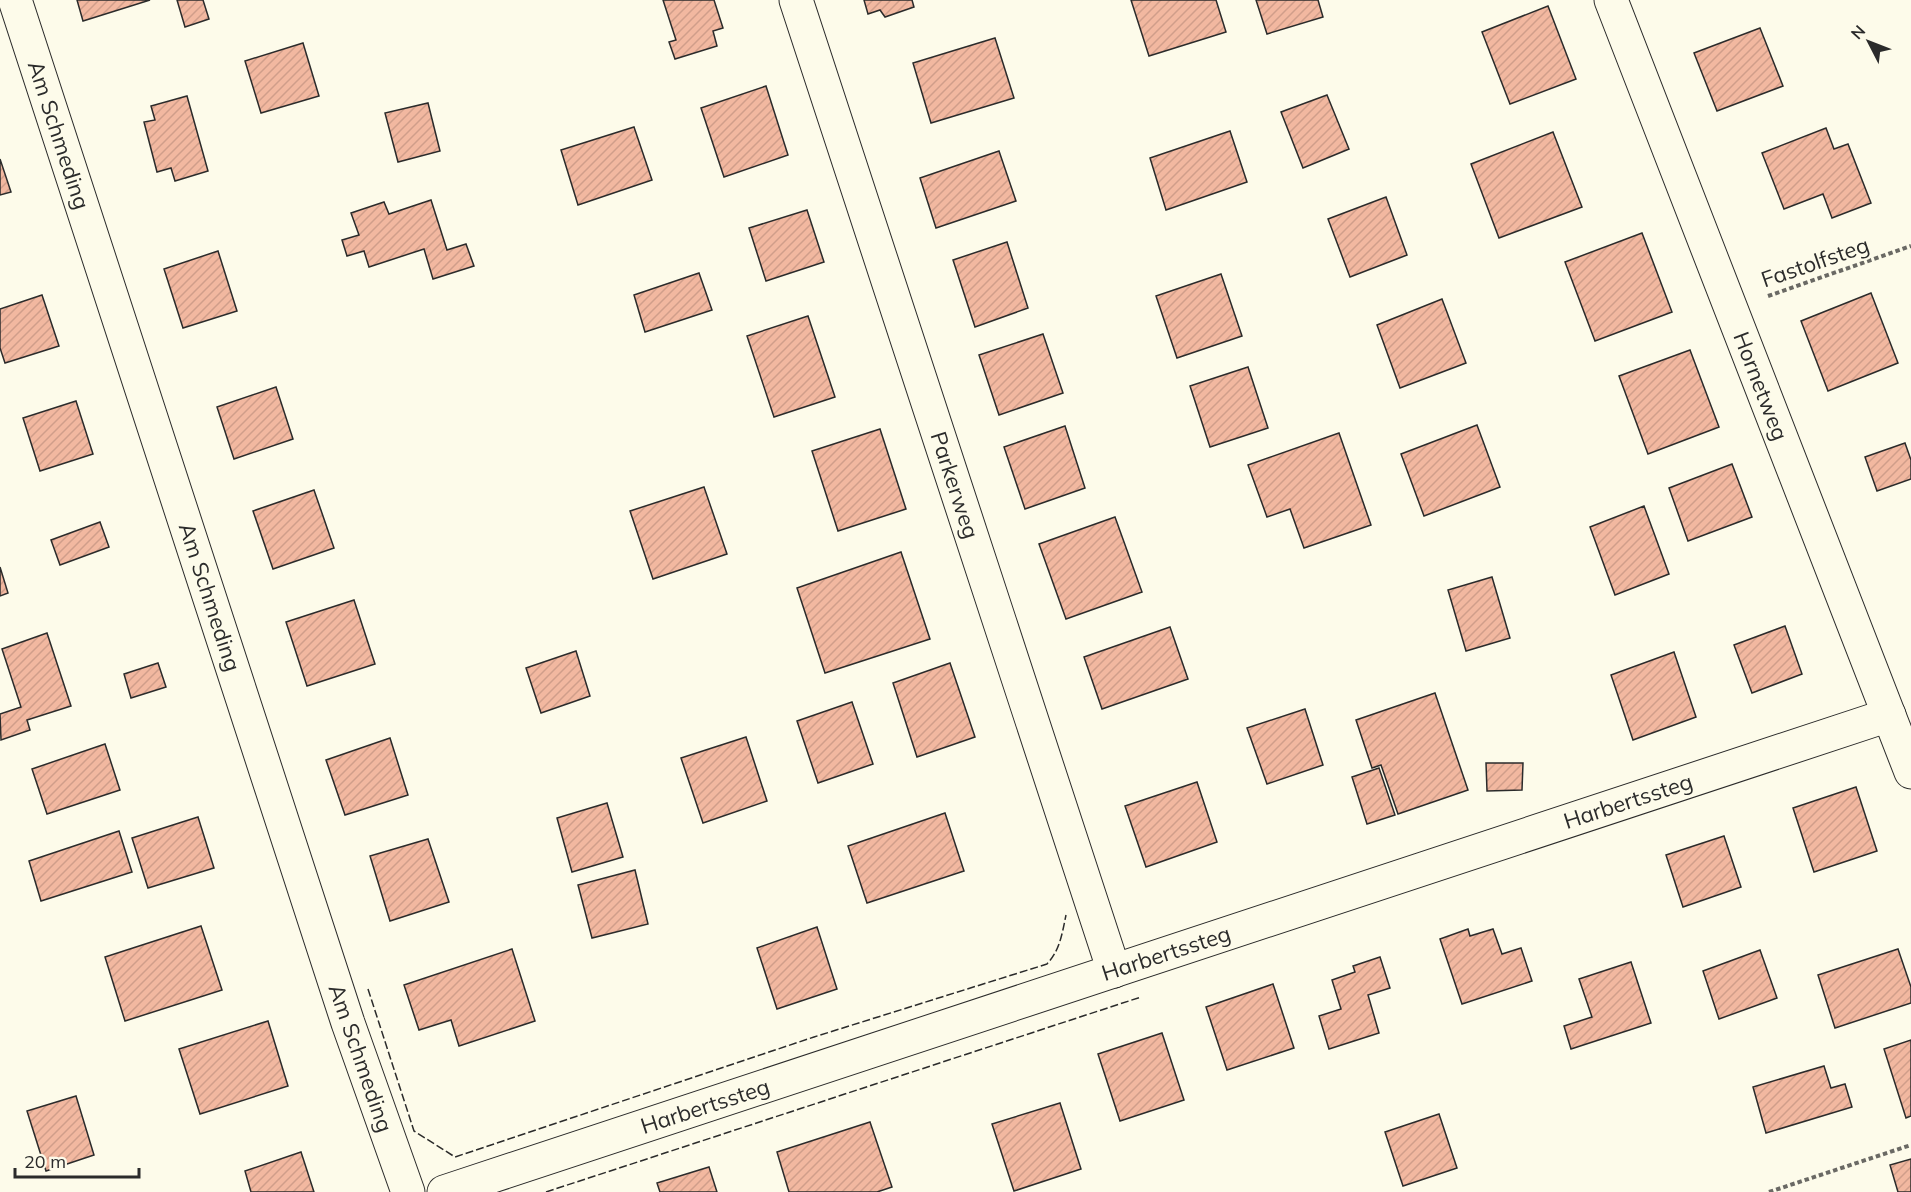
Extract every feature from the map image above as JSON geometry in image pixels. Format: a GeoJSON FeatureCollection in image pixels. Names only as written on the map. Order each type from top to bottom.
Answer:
{"type":"FeatureCollection","features":[{"type":"Feature","properties":{"kind":"street","name":"Am Schmeding"},"geometry":{"type":"LineString","coordinates":[[15,0],[340,998],[408,1192]]}},
{"type":"Feature","properties":{"kind":"street","name":"Parkerweg"},"geometry":{"type":"LineString","coordinates":[[796,0],[1114,970]]}},
{"type":"Feature","properties":{"kind":"street","name":"Hornetweg"},"geometry":{"type":"LineString","coordinates":[[1611,0],[1911,772]]}},
{"type":"Feature","properties":{"kind":"street","name":"Harbertssteg"},"geometry":{"type":"LineString","coordinates":[[444,1192],[1888,715]]}},
{"type":"Feature","properties":{"kind":"path","name":"Fastolfsteg"},"geometry":{"type":"LineString","coordinates":[[1730,309],[1911,246]]}},
{"type":"Feature","properties":{"kind":"path"},"geometry":{"type":"LineString","coordinates":[[1769,1192],[1911,1146]]}},
{"type":"Feature","properties":{"kind":"building"},"geometry":{"type":"Polygon","coordinates":[[[77,0],[150,0],[83,21],[77,0]]]}},
{"type":"Feature","properties":{"kind":"building"},"geometry":{"type":"Polygon","coordinates":[[[177,0],[203,0],[209,19],[185,27],[177,0]]]}},
{"type":"Feature","properties":{"kind":"building"},"geometry":{"type":"Polygon","coordinates":[[[663,0],[714,0],[723,28],[713,31],[717,46],[675,59],[669,42],[676,40],[663,0]]]}},
{"type":"Feature","properties":{"kind":"building"},"geometry":{"type":"Polygon","coordinates":[[[864,0],[912,0],[914,7],[885,17],[880,10],[868,14],[864,0]]]}},
{"type":"Feature","properties":{"kind":"building"},"geometry":{"type":"Polygon","coordinates":[[[1131,0],[1216,0],[1226,32],[1149,56],[1131,0]]]}},
{"type":"Feature","properties":{"kind":"building"},"geometry":{"type":"Polygon","coordinates":[[[1256,0],[1318,0],[1323,17],[1267,34],[1256,0]]]}},
{"type":"Feature","properties":{"kind":"building"},"geometry":{"type":"Polygon","coordinates":[[[1548,6],[1576,79],[1510,104],[1482,32],[1548,6]]]}},
{"type":"Feature","properties":{"kind":"building"},"geometry":{"type":"Polygon","coordinates":[[[1760,28],[1783,86],[1717,111],[1694,53],[1760,28]]]}},
{"type":"Feature","properties":{"kind":"building"},"geometry":{"type":"Polygon","coordinates":[[[995,38],[1014,98],[931,123],[913,63],[995,38]]]}},
{"type":"Feature","properties":{"kind":"building"},"geometry":{"type":"Polygon","coordinates":[[[303,43],[319,96],[261,113],[245,61],[303,43]]]}},
{"type":"Feature","properties":{"kind":"building"},"geometry":{"type":"Polygon","coordinates":[[[766,86],[788,155],[724,177],[701,108],[766,86]]]}},
{"type":"Feature","properties":{"kind":"building"},"geometry":{"type":"Polygon","coordinates":[[[1327,95],[1349,149],[1303,168],[1281,112],[1327,95]]]}},
{"type":"Feature","properties":{"kind":"building"},"geometry":{"type":"Polygon","coordinates":[[[187,96],[208,171],[175,181],[171,168],[157,172],[144,122],[155,120],[151,106],[187,96]]]}},
{"type":"Feature","properties":{"kind":"building"},"geometry":{"type":"Polygon","coordinates":[[[428,103],[440,151],[398,162],[385,113],[428,103]]]}},
{"type":"Feature","properties":{"kind":"building"},"geometry":{"type":"Polygon","coordinates":[[[634,127],[652,180],[578,205],[561,150],[634,127]]]}},
{"type":"Feature","properties":{"kind":"building"},"geometry":{"type":"Polygon","coordinates":[[[1826,128],[1834,149],[1848,144],[1871,203],[1832,218],[1823,194],[1784,209],[1762,153],[1826,128]]]}},
{"type":"Feature","properties":{"kind":"building"},"geometry":{"type":"Polygon","coordinates":[[[1230,131],[1247,182],[1166,210],[1150,158],[1230,131]]]}},
{"type":"Feature","properties":{"kind":"building"},"geometry":{"type":"Polygon","coordinates":[[[1553,132],[1582,207],[1499,238],[1471,164],[1553,132]]]}},
{"type":"Feature","properties":{"kind":"building"},"geometry":{"type":"Polygon","coordinates":[[[999,151],[1016,201],[936,228],[920,178],[999,151]]]}},
{"type":"Feature","properties":{"kind":"building"},"geometry":{"type":"Polygon","coordinates":[[[0,159],[11,192],[0,195],[0,159]]]}},
{"type":"Feature","properties":{"kind":"building"},"geometry":{"type":"Polygon","coordinates":[[[1386,197],[1407,255],[1350,277],[1328,219],[1386,197]]]}},
{"type":"Feature","properties":{"kind":"building"},"geometry":{"type":"Polygon","coordinates":[[[431,200],[447,250],[466,244],[474,266],[433,279],[424,249],[369,267],[364,251],[347,256],[342,240],[359,235],[351,213],[384,202],[389,214],[431,200]]]}},
{"type":"Feature","properties":{"kind":"building"},"geometry":{"type":"Polygon","coordinates":[[[807,210],[824,262],[766,281],[749,228],[807,210]]]}},
{"type":"Feature","properties":{"kind":"building"},"geometry":{"type":"Polygon","coordinates":[[[1642,233],[1672,312],[1595,341],[1565,262],[1642,233]]]}},
{"type":"Feature","properties":{"kind":"building"},"geometry":{"type":"Polygon","coordinates":[[[1007,242],[1028,308],[975,327],[953,260],[1007,242]]]}},
{"type":"Feature","properties":{"kind":"building"},"geometry":{"type":"Polygon","coordinates":[[[218,251],[237,311],[183,328],[164,269],[218,251]]]}},
{"type":"Feature","properties":{"kind":"building"},"geometry":{"type":"Polygon","coordinates":[[[699,273],[712,310],[645,332],[634,295],[699,273]]]}},
{"type":"Feature","properties":{"kind":"building"},"geometry":{"type":"Polygon","coordinates":[[[1221,274],[1242,336],[1177,358],[1156,296],[1221,274]]]}},
{"type":"Feature","properties":{"kind":"building"},"geometry":{"type":"Polygon","coordinates":[[[1871,293],[1898,363],[1828,391],[1801,321],[1871,293]]]}},
{"type":"Feature","properties":{"kind":"building"},"geometry":{"type":"Polygon","coordinates":[[[42,295],[59,346],[5,363],[0,348],[0,309],[42,295]]]}},
{"type":"Feature","properties":{"kind":"building"},"geometry":{"type":"Polygon","coordinates":[[[1442,299],[1466,363],[1400,388],[1377,325],[1442,299]]]}},
{"type":"Feature","properties":{"kind":"building"},"geometry":{"type":"Polygon","coordinates":[[[808,316],[835,397],[774,417],[747,336],[808,316]]]}},
{"type":"Feature","properties":{"kind":"building"},"geometry":{"type":"Polygon","coordinates":[[[1043,334],[1063,393],[999,415],[979,355],[1043,334]]]}},
{"type":"Feature","properties":{"kind":"building"},"geometry":{"type":"Polygon","coordinates":[[[1690,350],[1719,427],[1648,454],[1619,376],[1690,350]]]}},
{"type":"Feature","properties":{"kind":"building"},"geometry":{"type":"Polygon","coordinates":[[[1248,367],[1268,428],[1210,447],[1190,386],[1248,367]]]}},
{"type":"Feature","properties":{"kind":"building"},"geometry":{"type":"Polygon","coordinates":[[[276,387],[293,439],[234,459],[217,407],[276,387]]]}},
{"type":"Feature","properties":{"kind":"building"},"geometry":{"type":"Polygon","coordinates":[[[76,401],[93,454],[40,471],[23,418],[76,401]]]}},
{"type":"Feature","properties":{"kind":"building"},"geometry":{"type":"Polygon","coordinates":[[[1477,425],[1500,487],[1424,516],[1401,454],[1477,425]]]}},
{"type":"Feature","properties":{"kind":"building"},"geometry":{"type":"Polygon","coordinates":[[[1065,426],[1085,488],[1025,509],[1004,447],[1065,426]]]}},
{"type":"Feature","properties":{"kind":"building"},"geometry":{"type":"Polygon","coordinates":[[[880,429],[906,509],[838,531],[812,451],[880,429]]]}},
{"type":"Feature","properties":{"kind":"building"},"geometry":{"type":"Polygon","coordinates":[[[1339,433],[1371,525],[1304,548],[1290,509],[1267,517],[1248,465],[1339,433]]]}},
{"type":"Feature","properties":{"kind":"building"},"geometry":{"type":"Polygon","coordinates":[[[1905,443],[1911,460],[1911,479],[1877,491],[1865,457],[1905,443]]]}},
{"type":"Feature","properties":{"kind":"building"},"geometry":{"type":"Polygon","coordinates":[[[1732,464],[1752,517],[1688,541],[1669,488],[1732,464]]]}},
{"type":"Feature","properties":{"kind":"building"},"geometry":{"type":"Polygon","coordinates":[[[704,487],[727,554],[653,579],[630,511],[704,487]]]}},
{"type":"Feature","properties":{"kind":"building"},"geometry":{"type":"Polygon","coordinates":[[[314,490],[334,548],[273,569],[253,511],[314,490]]]}},
{"type":"Feature","properties":{"kind":"building"},"geometry":{"type":"Polygon","coordinates":[[[1644,506],[1669,574],[1615,595],[1590,527],[1644,506]]]}},
{"type":"Feature","properties":{"kind":"building"},"geometry":{"type":"Polygon","coordinates":[[[1115,517],[1142,592],[1066,619],[1039,544],[1115,517]]]}},
{"type":"Feature","properties":{"kind":"building"},"geometry":{"type":"Polygon","coordinates":[[[100,522],[109,547],[60,565],[51,540],[100,522]]]}},
{"type":"Feature","properties":{"kind":"building"},"geometry":{"type":"Polygon","coordinates":[[[901,552],[930,639],[825,673],[797,588],[901,552]]]}},
{"type":"Feature","properties":{"kind":"building"},"geometry":{"type":"Polygon","coordinates":[[[0,567],[8,593],[0,596],[0,567]]]}},
{"type":"Feature","properties":{"kind":"building"},"geometry":{"type":"Polygon","coordinates":[[[1492,577],[1510,638],[1466,651],[1448,590],[1492,577]]]}},
{"type":"Feature","properties":{"kind":"building"},"geometry":{"type":"Polygon","coordinates":[[[354,600],[375,664],[307,686],[286,622],[354,600]]]}},
{"type":"Feature","properties":{"kind":"building"},"geometry":{"type":"Polygon","coordinates":[[[1785,626],[1802,674],[1752,693],[1734,645],[1785,626]]]}},
{"type":"Feature","properties":{"kind":"building"},"geometry":{"type":"Polygon","coordinates":[[[1170,627],[1188,679],[1102,709],[1084,657],[1170,627]]]}},
{"type":"Feature","properties":{"kind":"building"},"geometry":{"type":"Polygon","coordinates":[[[47,633],[71,706],[27,720],[30,730],[1,740],[0,714],[21,707],[2,649],[47,633]]]}},
{"type":"Feature","properties":{"kind":"building"},"geometry":{"type":"Polygon","coordinates":[[[576,651],[590,696],[541,713],[526,668],[576,651]]]}},
{"type":"Feature","properties":{"kind":"building"},"geometry":{"type":"Polygon","coordinates":[[[1674,652],[1696,717],[1633,740],[1611,675],[1674,652]]]}},
{"type":"Feature","properties":{"kind":"building"},"geometry":{"type":"Polygon","coordinates":[[[158,663],[166,687],[131,698],[124,674],[158,663]]]}},
{"type":"Feature","properties":{"kind":"building"},"geometry":{"type":"Polygon","coordinates":[[[950,663],[975,737],[917,757],[893,683],[950,663]]]}},
{"type":"Feature","properties":{"kind":"building"},"geometry":{"type":"Polygon","coordinates":[[[1435,693],[1468,790],[1398,814],[1381,765],[1372,768],[1356,720],[1435,693]]]}},
{"type":"Feature","properties":{"kind":"building"},"geometry":{"type":"Polygon","coordinates":[[[852,702],[873,764],[818,783],[797,721],[852,702]]]}},
{"type":"Feature","properties":{"kind":"building"},"geometry":{"type":"Polygon","coordinates":[[[1305,709],[1323,765],[1267,784],[1247,728],[1305,709]]]}},
{"type":"Feature","properties":{"kind":"building"},"geometry":{"type":"Polygon","coordinates":[[[746,737],[767,801],[703,823],[681,758],[746,737]]]}},
{"type":"Feature","properties":{"kind":"building"},"geometry":{"type":"Polygon","coordinates":[[[390,738],[408,795],[345,815],[326,760],[390,738]]]}},
{"type":"Feature","properties":{"kind":"building"},"geometry":{"type":"Polygon","coordinates":[[[105,744],[120,790],[47,814],[32,769],[105,744]]]}},
{"type":"Feature","properties":{"kind":"building"},"geometry":{"type":"Polygon","coordinates":[[[1486,763],[1523,763],[1522,790],[1487,791],[1486,763]]]}},
{"type":"Feature","properties":{"kind":"building"},"geometry":{"type":"Polygon","coordinates":[[[1379,768],[1395,815],[1367,824],[1352,777],[1379,768]]]}},
{"type":"Feature","properties":{"kind":"building"},"geometry":{"type":"Polygon","coordinates":[[[1197,782],[1217,842],[1146,867],[1125,806],[1197,782]]]}},
{"type":"Feature","properties":{"kind":"building"},"geometry":{"type":"Polygon","coordinates":[[[1856,787],[1877,851],[1814,872],[1793,808],[1856,787]]]}},
{"type":"Feature","properties":{"kind":"building"},"geometry":{"type":"Polygon","coordinates":[[[607,803],[623,857],[572,872],[557,818],[607,803]]]}},
{"type":"Feature","properties":{"kind":"building"},"geometry":{"type":"Polygon","coordinates":[[[945,813],[964,871],[867,903],[848,846],[945,813]]]}},
{"type":"Feature","properties":{"kind":"building"},"geometry":{"type":"Polygon","coordinates":[[[198,817],[214,868],[148,888],[132,838],[198,817]]]}},
{"type":"Feature","properties":{"kind":"building"},"geometry":{"type":"Polygon","coordinates":[[[119,831],[132,872],[41,901],[29,861],[119,831]]]}},
{"type":"Feature","properties":{"kind":"building"},"geometry":{"type":"Polygon","coordinates":[[[1724,836],[1741,887],[1683,907],[1666,855],[1724,836]]]}},
{"type":"Feature","properties":{"kind":"building"},"geometry":{"type":"Polygon","coordinates":[[[428,839],[449,902],[390,921],[370,856],[428,839]]]}},
{"type":"Feature","properties":{"kind":"building"},"geometry":{"type":"Polygon","coordinates":[[[635,870],[648,924],[592,938],[578,885],[635,870]]]}},
{"type":"Feature","properties":{"kind":"building"},"geometry":{"type":"Polygon","coordinates":[[[201,926],[222,990],[125,1021],[105,957],[201,926]]]}},
{"type":"Feature","properties":{"kind":"building"},"geometry":{"type":"Polygon","coordinates":[[[817,927],[837,989],[777,1009],[757,948],[817,927]]]}},
{"type":"Feature","properties":{"kind":"building"},"geometry":{"type":"Polygon","coordinates":[[[1468,929],[1470,936],[1493,929],[1502,954],[1521,948],[1532,981],[1462,1004],[1440,939],[1468,929]]]}},
{"type":"Feature","properties":{"kind":"building"},"geometry":{"type":"Polygon","coordinates":[[[512,949],[535,1021],[459,1046],[451,1020],[419,1030],[404,985],[512,949]]]}},
{"type":"Feature","properties":{"kind":"building"},"geometry":{"type":"Polygon","coordinates":[[[1898,949],[1911,987],[1911,1003],[1835,1028],[1818,975],[1898,949]]]}},
{"type":"Feature","properties":{"kind":"building"},"geometry":{"type":"Polygon","coordinates":[[[1760,950],[1777,998],[1719,1019],[1703,971],[1760,950]]]}},
{"type":"Feature","properties":{"kind":"building"},"geometry":{"type":"Polygon","coordinates":[[[1380,957],[1390,988],[1368,995],[1379,1033],[1329,1049],[1319,1016],[1341,1009],[1332,980],[1355,972],[1353,966],[1380,957]]]}},
{"type":"Feature","properties":{"kind":"building"},"geometry":{"type":"Polygon","coordinates":[[[1631,962],[1651,1023],[1571,1049],[1564,1026],[1592,1017],[1579,979],[1631,962]]]}},
{"type":"Feature","properties":{"kind":"building"},"geometry":{"type":"Polygon","coordinates":[[[1273,984],[1294,1048],[1227,1070],[1206,1007],[1273,984]]]}},
{"type":"Feature","properties":{"kind":"building"},"geometry":{"type":"Polygon","coordinates":[[[268,1021],[288,1086],[200,1114],[179,1049],[268,1021]]]}},
{"type":"Feature","properties":{"kind":"building"},"geometry":{"type":"Polygon","coordinates":[[[1162,1033],[1184,1100],[1120,1121],[1098,1054],[1162,1033]]]}},
{"type":"Feature","properties":{"kind":"building"},"geometry":{"type":"Polygon","coordinates":[[[1911,1040],[1911,1116],[1906,1118],[1884,1049],[1911,1040]]]}},
{"type":"Feature","properties":{"kind":"building"},"geometry":{"type":"Polygon","coordinates":[[[1824,1066],[1831,1088],[1845,1084],[1852,1107],[1766,1133],[1753,1087],[1824,1066]]]}},
{"type":"Feature","properties":{"kind":"building"},"geometry":{"type":"Polygon","coordinates":[[[76,1096],[94,1155],[46,1171],[27,1111],[76,1096]]]}},
{"type":"Feature","properties":{"kind":"building"},"geometry":{"type":"Polygon","coordinates":[[[1060,1103],[1081,1169],[1014,1191],[992,1124],[1060,1103]]]}},
{"type":"Feature","properties":{"kind":"building"},"geometry":{"type":"Polygon","coordinates":[[[1439,1114],[1457,1168],[1403,1186],[1385,1132],[1439,1114]]]}},
{"type":"Feature","properties":{"kind":"building"},"geometry":{"type":"Polygon","coordinates":[[[870,1122],[892,1187],[877,1192],[789,1192],[777,1152],[870,1122]]]}},
{"type":"Feature","properties":{"kind":"building"},"geometry":{"type":"Polygon","coordinates":[[[301,1152],[314,1192],[251,1192],[245,1171],[301,1152]]]}},
{"type":"Feature","properties":{"kind":"building"},"geometry":{"type":"Polygon","coordinates":[[[1911,1159],[1911,1192],[1898,1192],[1890,1165],[1911,1159]]]}},
{"type":"Feature","properties":{"kind":"building"},"geometry":{"type":"Polygon","coordinates":[[[709,1167],[717,1192],[660,1192],[657,1183],[709,1167]]]}},
{"type":"Feature","properties":{"kind":"fence"},"geometry":{"type":"LineString","coordinates":[[368,989],[414,1131],[455,1157],[814,1037],[1047,964],[1058,947],[1066,915]]}},
{"type":"Feature","properties":{"kind":"fence"},"geometry":{"type":"LineString","coordinates":[[546,1192],[1141,997]]}}]}
